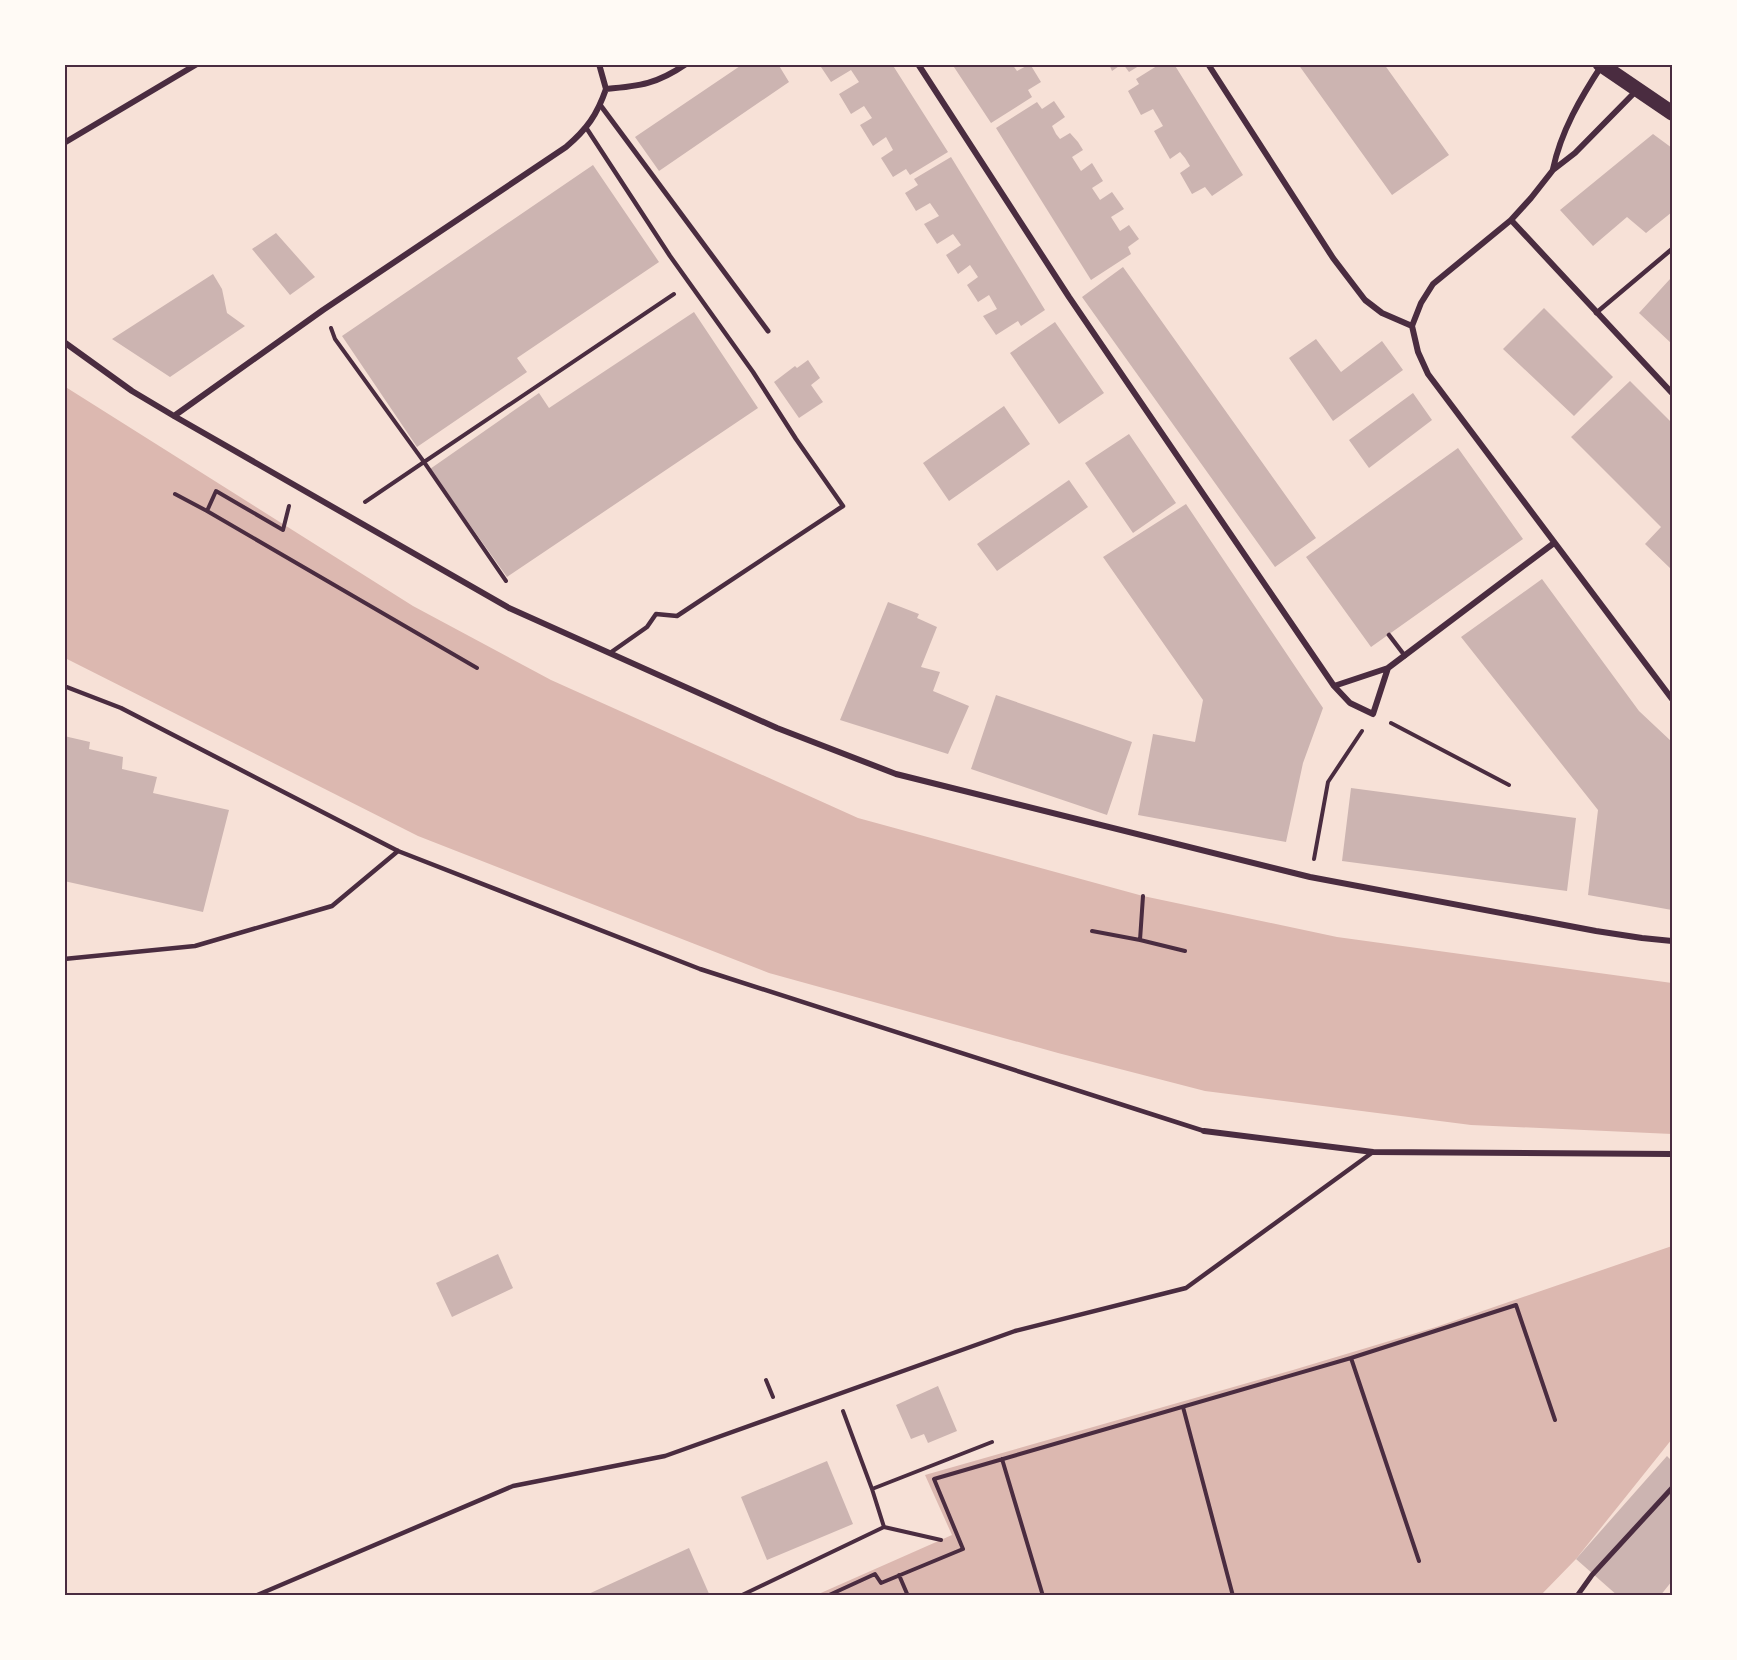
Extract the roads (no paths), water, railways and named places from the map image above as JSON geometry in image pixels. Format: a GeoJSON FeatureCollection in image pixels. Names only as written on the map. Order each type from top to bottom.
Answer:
{"type":"FeatureCollection","features":[{"type":"Feature","properties":{"kind":"main road"},"geometry":{"type":"LineString","coordinates":[[1601,65],[1672,114]]}},
{"type":"Feature","properties":{"kind":"street"},"geometry":{"type":"LineString","coordinates":[[64,143],[197,64]]}},
{"type":"Feature","properties":{"kind":"street"},"geometry":{"type":"LineString","coordinates":[[174,416],[323,310],[566,147],[587,129],[601,106],[606,89],[599,64]]}},
{"type":"Feature","properties":{"kind":"street"},"geometry":{"type":"LineString","coordinates":[[606,89],[655,82],[666,78],[686,64]]}},
{"type":"Feature","properties":{"kind":"street"},"geometry":{"type":"LineString","coordinates":[[918,64],[1069,297],[1334,686],[1350,704],[1373,714],[1388,668]]}},
{"type":"Feature","properties":{"kind":"street"},"geometry":{"type":"LineString","coordinates":[[1208,64],[1327,248],[1365,300],[1382,313],[1413,326]]}},
{"type":"Feature","properties":{"kind":"street"},"geometry":{"type":"LineString","coordinates":[[1553,170],[1557,149],[1601,65]]}},
{"type":"Feature","properties":{"kind":"street"},"geometry":{"type":"LineString","coordinates":[[1637,89],[1583,145],[1553,170],[1511,220],[1433,284],[1421,303],[1413,326],[1418,352],[1428,374],[1672,699]]}},
{"type":"Feature","properties":{"kind":"street"},"geometry":{"type":"LineString","coordinates":[[601,106],[768,331]]}},
{"type":"Feature","properties":{"kind":"street"},"geometry":{"type":"LineString","coordinates":[[1511,220],[1672,393]]}},
{"type":"Feature","properties":{"kind":"street"},"geometry":{"type":"LineString","coordinates":[[64,342],[132,391],[506,606],[777,728],[896,774],[1310,877],[1596,931],[1672,941]]}},
{"type":"Feature","properties":{"kind":"street"},"geometry":{"type":"LineString","coordinates":[[1334,686],[1388,668],[1554,543]]}},
{"type":"Feature","properties":{"kind":"street"},"geometry":{"type":"LineString","coordinates":[[1204,1131],[1373,1152],[1672,1154]]}},
{"type":"Feature","properties":{"kind":"street"},"geometry":{"type":"LineString","coordinates":[[1577,1596],[1592,1575],[1672,1488]]}},
{"type":"Feature","properties":{"kind":"lane"},"geometry":{"type":"LineString","coordinates":[[587,129],[689,284],[753,372],[843,506],[676,616],[656,614],[647,627],[610,652]]}},
{"type":"Feature","properties":{"kind":"lane"},"geometry":{"type":"LineString","coordinates":[[1596,313],[1672,249]]}},
{"type":"Feature","properties":{"kind":"lane"},"geometry":{"type":"LineString","coordinates":[[1667,388],[1672,381]]}},
{"type":"Feature","properties":{"kind":"lane"},"geometry":{"type":"LineString","coordinates":[[1389,634],[1405,656]]}},
{"type":"Feature","properties":{"kind":"lane"},"geometry":{"type":"LineString","coordinates":[[64,686],[122,708],[398,851],[700,969],[1204,1131]]}},
{"type":"Feature","properties":{"kind":"lane"},"geometry":{"type":"LineString","coordinates":[[64,959],[195,946],[332,906],[398,851]]}},
{"type":"Feature","properties":{"kind":"lane"},"geometry":{"type":"LineString","coordinates":[[255,1596],[513,1486],[664,1456],[1015,1331],[1186,1288],[1373,1152]]}}]}
